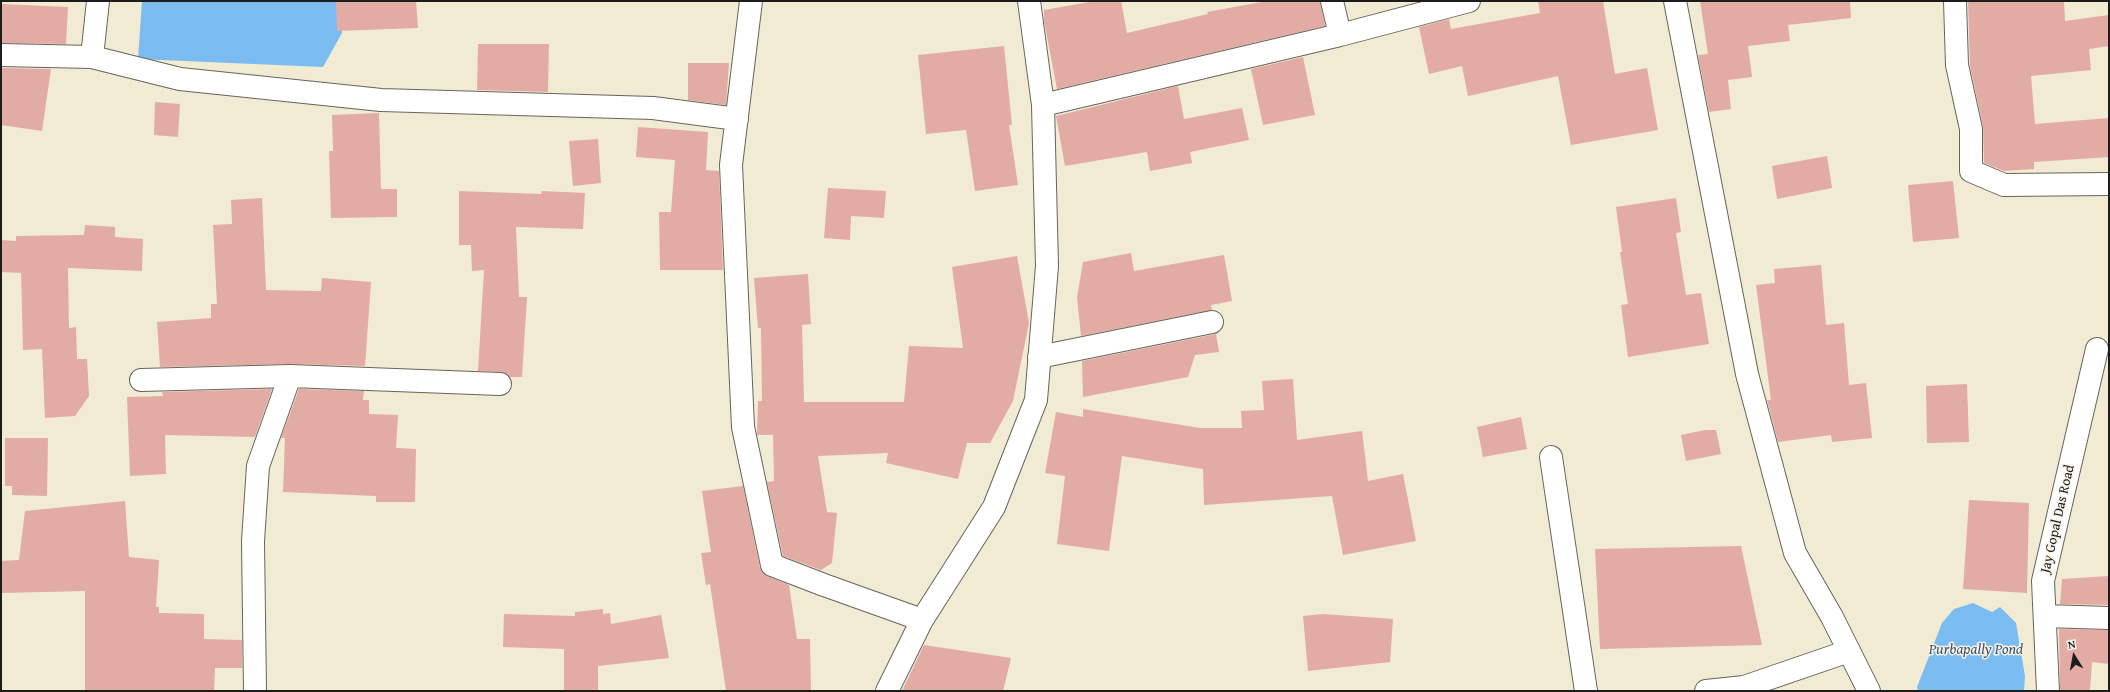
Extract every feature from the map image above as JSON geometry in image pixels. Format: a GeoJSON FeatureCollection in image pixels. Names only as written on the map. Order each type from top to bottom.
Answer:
{"type":"FeatureCollection","features":[{"type":"Feature","properties":{"kind":"street"},"geometry":{"type":"LineString","coordinates":[[92,57],[98,1]]}},
{"type":"Feature","properties":{"kind":"street"},"geometry":{"type":"LineString","coordinates":[[751,1],[732,165],[743,427],[772,565],[922,620]]}},
{"type":"Feature","properties":{"kind":"street"},"geometry":{"type":"LineString","coordinates":[[887,691],[922,620],[994,507],[1036,400],[1047,266],[1043,105],[1029,1]]}},
{"type":"Feature","properties":{"kind":"street"},"geometry":{"type":"LineString","coordinates":[[1332,1],[1340,35]]}},
{"type":"Feature","properties":{"kind":"street"},"geometry":{"type":"LineString","coordinates":[[1043,105],[1340,35],[1469,1]]}},
{"type":"Feature","properties":{"kind":"street"},"geometry":{"type":"LineString","coordinates":[[1675,1],[1747,374],[1795,553],[1849,651],[1869,691]]}},
{"type":"Feature","properties":{"kind":"street"},"geometry":{"type":"LineString","coordinates":[[1954,1],[1957,66],[1971,129],[1971,171],[2004,185],[2109,184]]}},
{"type":"Feature","properties":{"kind":"street"},"geometry":{"type":"LineString","coordinates":[[1,55],[92,57],[180,79],[381,100],[653,108],[738,119]]}},
{"type":"Feature","properties":{"kind":"street"},"geometry":{"type":"LineString","coordinates":[[1039,357],[1212,322]]}},
{"type":"Feature","properties":{"kind":"street","name":"Jay Gopal Das Road"},"geometry":{"type":"LineString","coordinates":[[2048,691],[2043,581],[2097,349]]}},
{"type":"Feature","properties":{"kind":"street"},"geometry":{"type":"LineString","coordinates":[[140,380],[290,376],[500,384]]}},
{"type":"Feature","properties":{"kind":"street"},"geometry":{"type":"LineString","coordinates":[[255,691],[252,542],[258,466],[290,376]]}},
{"type":"Feature","properties":{"kind":"street"},"geometry":{"type":"LineString","coordinates":[[1551,458],[1586,691]]}},
{"type":"Feature","properties":{"kind":"street"},"geometry":{"type":"LineString","coordinates":[[2045,616],[2109,618]]}},
{"type":"Feature","properties":{"kind":"street"},"geometry":{"type":"LineString","coordinates":[[1706,691],[1744,687],[1849,651]]}},
{"type":"Feature","properties":{"kind":"water"},"geometry":{"type":"Polygon","coordinates":[[[142,1],[340,1],[342,33],[323,67],[138,59],[142,1]]]}},
{"type":"Feature","properties":{"kind":"water","name":"Purbapally Pond"},"geometry":{"type":"Polygon","coordinates":[[[1973,603],[1992,612],[2000,607],[2016,623],[2025,676],[2024,691],[1918,691],[1917,687],[1942,623],[1954,609],[1973,603]]]}},
{"type":"Feature","properties":{"kind":"building"},"geometry":{"type":"Polygon","coordinates":[[[336,1],[416,1],[418,28],[337,31],[336,1]]]}},
{"type":"Feature","properties":{"kind":"building"},"geometry":{"type":"Polygon","coordinates":[[[1095,1],[1121,1],[1127,33],[1208,14],[1207,12],[1267,1],[1320,1],[1325,26],[1057,89],[1044,21],[1044,10],[1095,1]]]}},
{"type":"Feature","properties":{"kind":"building"},"geometry":{"type":"Polygon","coordinates":[[[1538,1],[1603,1],[1615,74],[1647,68],[1658,130],[1571,145],[1558,76],[1468,96],[1462,66],[1429,74],[1419,27],[1449,19],[1451,29],[1540,13],[1538,1]]]}},
{"type":"Feature","properties":{"kind":"building"},"geometry":{"type":"Polygon","coordinates":[[[1700,1],[1850,1],[1851,18],[1788,25],[1790,41],[1748,46],[1752,77],[1728,80],[1731,109],[1709,112],[1698,55],[1708,54],[1700,1]]]}},
{"type":"Feature","properties":{"kind":"building"},"geometry":{"type":"Polygon","coordinates":[[[1968,1],[2064,1],[2065,21],[2109,15],[2109,46],[2089,49],[2091,70],[2031,76],[2035,124],[2109,118],[2109,157],[2034,162],[2034,169],[2004,171],[1984,163],[1983,126],[1970,66],[1968,1]]]}},
{"type":"Feature","properties":{"kind":"building"},"geometry":{"type":"Polygon","coordinates":[[[1,4],[68,7],[66,44],[1,43],[1,4]]]}},
{"type":"Feature","properties":{"kind":"building"},"geometry":{"type":"Polygon","coordinates":[[[478,44],[549,44],[548,92],[477,90],[478,44]]]}},
{"type":"Feature","properties":{"kind":"building"},"geometry":{"type":"Polygon","coordinates":[[[1004,46],[1012,125],[1009,125],[1018,185],[975,191],[966,130],[926,134],[918,55],[1004,46]]]}},
{"type":"Feature","properties":{"kind":"building"},"geometry":{"type":"Polygon","coordinates":[[[1303,57],[1315,115],[1263,125],[1251,69],[1303,57]]]}},
{"type":"Feature","properties":{"kind":"building"},"geometry":{"type":"Polygon","coordinates":[[[688,63],[729,63],[726,105],[688,100],[688,63]]]}},
{"type":"Feature","properties":{"kind":"building"},"geometry":{"type":"Polygon","coordinates":[[[1,68],[51,69],[42,131],[1,125],[1,68]]]}},
{"type":"Feature","properties":{"kind":"building"},"geometry":{"type":"Polygon","coordinates":[[[1178,86],[1184,119],[1242,108],[1249,140],[1190,152],[1192,163],[1150,171],[1147,152],[1065,166],[1056,116],[1178,86]]]}},
{"type":"Feature","properties":{"kind":"building"},"geometry":{"type":"Polygon","coordinates":[[[155,102],[180,104],[178,137],[154,135],[155,102]]]}},
{"type":"Feature","properties":{"kind":"building"},"geometry":{"type":"Polygon","coordinates":[[[379,113],[381,189],[397,189],[397,217],[331,218],[329,151],[333,151],[332,115],[379,113]]]}},
{"type":"Feature","properties":{"kind":"building"},"geometry":{"type":"Polygon","coordinates":[[[638,127],[708,132],[706,170],[719,171],[723,270],[660,270],[659,212],[671,212],[675,160],[636,157],[638,127]]]}},
{"type":"Feature","properties":{"kind":"building"},"geometry":{"type":"Polygon","coordinates":[[[598,139],[601,183],[573,186],[569,141],[598,139]]]}},
{"type":"Feature","properties":{"kind":"building"},"geometry":{"type":"Polygon","coordinates":[[[1827,156],[1832,188],[1777,199],[1772,166],[1827,156]]]}},
{"type":"Feature","properties":{"kind":"building"},"geometry":{"type":"Polygon","coordinates":[[[1953,181],[1959,238],[1913,242],[1908,185],[1953,181]]]}},
{"type":"Feature","properties":{"kind":"building"},"geometry":{"type":"Polygon","coordinates":[[[828,188],[886,191],[884,218],[851,216],[850,240],[824,238],[828,188]]]}},
{"type":"Feature","properties":{"kind":"building"},"geometry":{"type":"Polygon","coordinates":[[[459,191],[541,194],[542,191],[585,193],[583,229],[516,227],[519,297],[527,297],[522,377],[510,377],[500,372],[478,371],[484,270],[472,271],[471,245],[459,245],[459,191]]]}},
{"type":"Feature","properties":{"kind":"building"},"geometry":{"type":"Polygon","coordinates":[[[262,198],[266,290],[321,291],[322,278],[371,282],[365,366],[290,364],[160,367],[157,322],[211,318],[211,304],[217,304],[213,225],[232,224],[231,200],[262,198]]]}},
{"type":"Feature","properties":{"kind":"building"},"geometry":{"type":"Polygon","coordinates":[[[1676,198],[1681,232],[1676,233],[1686,295],[1701,293],[1709,344],[1628,357],[1621,305],[1628,304],[1620,252],[1622,252],[1616,207],[1676,198]]]}},
{"type":"Feature","properties":{"kind":"building"},"geometry":{"type":"Polygon","coordinates":[[[85,225],[115,227],[115,237],[143,239],[142,271],[68,268],[69,328],[76,327],[77,359],[87,359],[89,396],[75,416],[45,418],[42,349],[23,350],[21,273],[1,272],[1,240],[16,241],[16,236],[84,235],[85,225]]]}},
{"type":"Feature","properties":{"kind":"building"},"geometry":{"type":"Polygon","coordinates":[[[1131,253],[1134,271],[1224,255],[1232,301],[1211,305],[1212,310],[1081,336],[1077,297],[1083,262],[1131,253]]]}},
{"type":"Feature","properties":{"kind":"building"},"geometry":{"type":"Polygon","coordinates":[[[1017,256],[1029,323],[1013,401],[990,443],[967,443],[958,479],[886,463],[888,453],[818,456],[827,512],[837,513],[832,563],[821,570],[783,556],[767,482],[774,481],[773,435],[757,435],[758,401],[762,401],[761,328],[758,328],[754,278],[808,274],[811,324],[802,325],[804,402],[904,402],[909,346],[963,348],[952,267],[1017,256]]]}},
{"type":"Feature","properties":{"kind":"building"},"geometry":{"type":"Polygon","coordinates":[[[1821,265],[1826,325],[1844,323],[1849,385],[1866,383],[1872,438],[1832,442],[1831,435],[1778,442],[1767,400],[1771,400],[1756,285],[1775,283],[1774,269],[1821,265]]]}},
{"type":"Feature","properties":{"kind":"building"},"geometry":{"type":"Polygon","coordinates":[[[1216,334],[1219,352],[1195,355],[1188,377],[1083,397],[1082,361],[1216,334]]]}},
{"type":"Feature","properties":{"kind":"building"},"geometry":{"type":"Polygon","coordinates":[[[1293,379],[1297,440],[1362,431],[1368,481],[1403,474],[1416,541],[1343,555],[1332,496],[1204,505],[1203,469],[1122,456],[1109,551],[1057,544],[1065,476],[1045,473],[1056,412],[1083,417],[1083,409],[1200,428],[1242,428],[1241,411],[1264,410],[1262,381],[1293,379]]]}},
{"type":"Feature","properties":{"kind":"building"},"geometry":{"type":"Polygon","coordinates":[[[1967,384],[1969,442],[1927,443],[1926,386],[1967,384]]]}},
{"type":"Feature","properties":{"kind":"building"},"geometry":{"type":"Polygon","coordinates":[[[272,389],[255,437],[165,435],[166,474],[130,476],[127,397],[163,396],[162,392],[272,389]]]}},
{"type":"Feature","properties":{"kind":"building"},"geometry":{"type":"Polygon","coordinates":[[[299,389],[364,391],[363,400],[369,400],[369,414],[398,415],[396,448],[416,449],[415,502],[376,502],[376,496],[283,492],[285,438],[281,438],[299,389]]]}},
{"type":"Feature","properties":{"kind":"building"},"geometry":{"type":"Polygon","coordinates":[[[1521,417],[1527,449],[1483,457],[1477,427],[1521,417]]]}},
{"type":"Feature","properties":{"kind":"building"},"geometry":{"type":"Polygon","coordinates":[[[1705,430],[1716,430],[1721,454],[1686,461],[1681,435],[1705,430]]]}},
{"type":"Feature","properties":{"kind":"building"},"geometry":{"type":"Polygon","coordinates":[[[5,438],[48,438],[47,496],[12,495],[12,486],[5,486],[5,438]]]}},
{"type":"Feature","properties":{"kind":"building"},"geometry":{"type":"Polygon","coordinates":[[[743,486],[760,568],[767,576],[789,585],[797,639],[810,639],[811,691],[726,691],[710,584],[706,585],[701,553],[711,552],[702,491],[743,486]]]}},
{"type":"Feature","properties":{"kind":"building"},"geometry":{"type":"Polygon","coordinates":[[[1969,500],[2029,503],[2027,593],[1963,589],[1969,500]]]}},
{"type":"Feature","properties":{"kind":"building"},"geometry":{"type":"Polygon","coordinates":[[[125,501],[129,557],[159,560],[156,607],[159,607],[159,613],[204,614],[204,639],[242,640],[242,668],[215,668],[214,691],[85,691],[85,591],[2,593],[1,561],[19,560],[25,511],[125,501]]]}},
{"type":"Feature","properties":{"kind":"building"},"geometry":{"type":"Polygon","coordinates":[[[1741,546],[1762,645],[1600,649],[1595,549],[1741,546]]]}},
{"type":"Feature","properties":{"kind":"building"},"geometry":{"type":"Polygon","coordinates":[[[2109,576],[2109,605],[2060,604],[2062,579],[2109,576]]]}},
{"type":"Feature","properties":{"kind":"building"},"geometry":{"type":"Polygon","coordinates":[[[603,609],[603,614],[610,613],[611,624],[661,615],[669,658],[598,666],[598,691],[564,691],[564,649],[503,647],[504,614],[575,616],[575,612],[603,609]]]}},
{"type":"Feature","properties":{"kind":"building"},"geometry":{"type":"Polygon","coordinates":[[[1323,614],[1393,619],[1390,662],[1308,671],[1303,616],[1323,614]]]}},
{"type":"Feature","properties":{"kind":"building"},"geometry":{"type":"Polygon","coordinates":[[[2059,629],[2109,630],[2109,664],[2092,662],[2090,691],[2060,691],[2059,629]]]}},
{"type":"Feature","properties":{"kind":"building"},"geometry":{"type":"Polygon","coordinates":[[[924,645],[1011,658],[1003,691],[902,691],[924,645]]]}}]}
